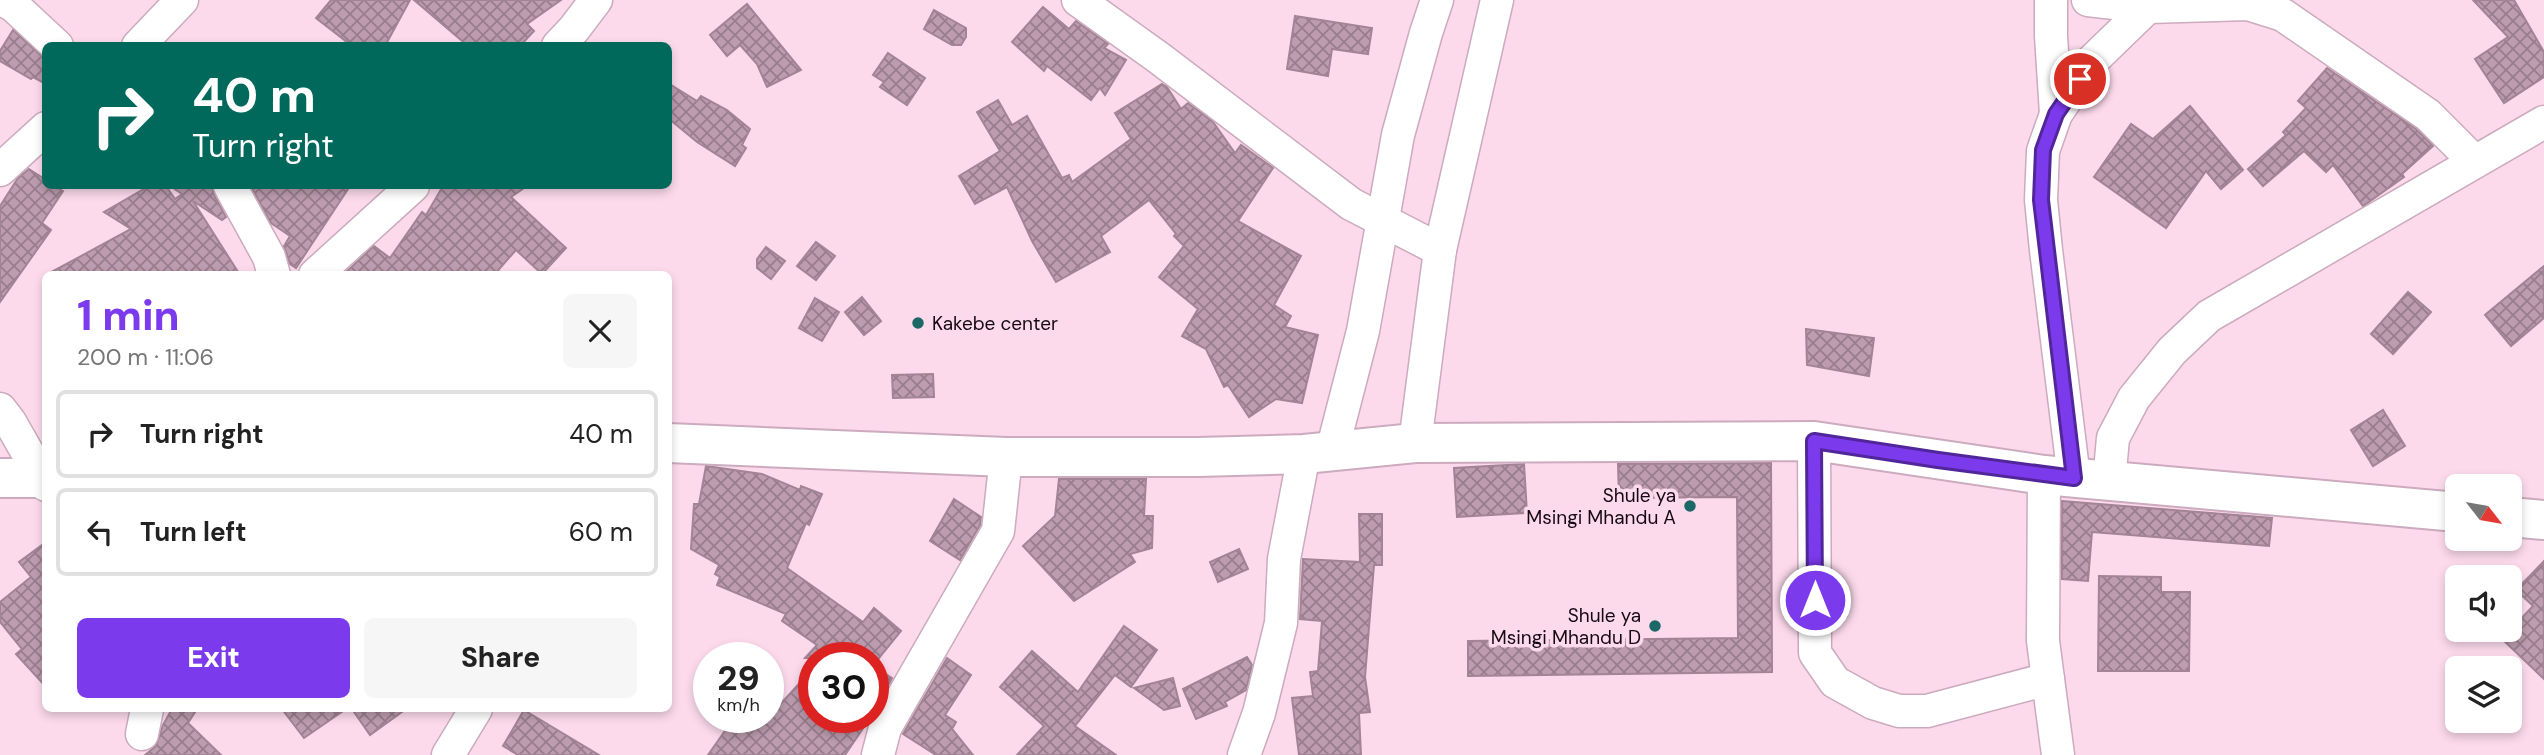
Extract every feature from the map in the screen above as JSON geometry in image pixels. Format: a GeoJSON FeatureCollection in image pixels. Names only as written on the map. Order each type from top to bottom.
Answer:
{"type":"FeatureCollection","features":[{"type":"Feature","properties":{"kind":"street"},"geometry":{"type":"LineString","coordinates":[[3,0],[14,6],[52,42]]}},
{"type":"Feature","properties":{"kind":"street"},"geometry":{"type":"LineString","coordinates":[[142,42],[182,0]]}},
{"type":"Feature","properties":{"kind":"street"},"geometry":{"type":"LineString","coordinates":[[562,42],[596,0]]}},
{"type":"Feature","properties":{"kind":"street"},"geometry":{"type":"LineString","coordinates":[[1077,0],[1159,58],[1351,204],[1440,250]]}},
{"type":"Feature","properties":{"kind":"street"},"geometry":{"type":"LineString","coordinates":[[1244,755],[1259,713],[1281,623],[1284,559],[1318,453],[1363,331],[1398,135],[1437,0]]}},
{"type":"Feature","properties":{"kind":"street"},"geometry":{"type":"LineString","coordinates":[[1415,443],[1440,250],[1497,0]]}},
{"type":"Feature","properties":{"kind":"street"},"geometry":{"type":"LineString","coordinates":[[2051,0],[2056,114]]}},
{"type":"Feature","properties":{"kind":"street"},"geometry":{"type":"LineString","coordinates":[[2088,0],[2152,4],[2248,4],[2283,15],[2428,115],[2474,161]]}},
{"type":"Feature","properties":{"kind":"street"},"geometry":{"type":"LineString","coordinates":[[2058,755],[2043,641],[2075,478],[2041,200],[2043,150],[2056,114],[2092,61],[2152,4]]}},
{"type":"Feature","properties":{"kind":"street"},"geometry":{"type":"LineString","coordinates":[[2075,478],[2113,438],[2134,398],[2172,351],[2209,316],[2544,122]]}},
{"type":"Feature","properties":{"kind":"street"},"geometry":{"type":"LineString","coordinates":[[0,170],[42,132]]}},
{"type":"Feature","properties":{"kind":"street"},"geometry":{"type":"LineString","coordinates":[[231,189],[269,257],[273,271]]}},
{"type":"Feature","properties":{"kind":"street"},"geometry":{"type":"LineString","coordinates":[[319,271],[410,189]]}},
{"type":"Feature","properties":{"kind":"street"},"geometry":{"type":"LineString","coordinates":[[0,410],[10,422],[42,478]]}},
{"type":"Feature","properties":{"kind":"street"},"geometry":{"type":"LineString","coordinates":[[1814,441],[1815,653],[1836,682],[1873,703],[1899,711],[1927,711],[2048,678]]}},
{"type":"Feature","properties":{"kind":"street"},"geometry":{"type":"LineString","coordinates":[[672,443],[1006,457],[1198,457],[1318,453],[1415,443],[1814,441],[2075,478],[2445,511]]}},
{"type":"Feature","properties":{"kind":"street"},"geometry":{"type":"LineString","coordinates":[[878,755],[885,728],[998,531],[1006,457]]}},
{"type":"Feature","properties":{"kind":"street"},"geometry":{"type":"LineString","coordinates":[[0,478],[42,481]]}},
{"type":"Feature","properties":{"kind":"street"},"geometry":{"type":"LineString","coordinates":[[2522,518],[2544,520]]}},
{"type":"Feature","properties":{"kind":"street"},"geometry":{"type":"LineString","coordinates":[[448,755],[474,712]]}},
{"type":"Feature","properties":{"kind":"building"},"geometry":{"type":"Polygon","coordinates":[[[331,0],[410,0],[387,42],[347,42],[316,18],[331,0]]]}},
{"type":"Feature","properties":{"kind":"building"},"geometry":{"type":"Polygon","coordinates":[[[414,0],[561,0],[527,24],[534,31],[524,42],[463,42],[414,0]]]}},
{"type":"Feature","properties":{"kind":"building"},"geometry":{"type":"Polygon","coordinates":[[[2473,0],[2514,0],[2544,52],[2544,77],[2504,103],[2475,59],[2508,37],[2473,0]]]}},
{"type":"Feature","properties":{"kind":"building"},"geometry":{"type":"Polygon","coordinates":[[[747,4],[801,70],[767,87],[757,64],[740,45],[727,56],[710,35],[747,4]]]}},
{"type":"Feature","properties":{"kind":"building"},"geometry":{"type":"Polygon","coordinates":[[[1043,7],[1069,29],[1076,21],[1108,44],[1104,48],[1126,60],[1105,95],[1100,88],[1091,100],[1047,66],[1044,71],[1012,42],[1043,7]]]}},
{"type":"Feature","properties":{"kind":"building"},"geometry":{"type":"Polygon","coordinates":[[[934,10],[966,28],[966,37],[961,45],[952,45],[924,29],[934,10]]]}},
{"type":"Feature","properties":{"kind":"building"},"geometry":{"type":"Polygon","coordinates":[[[1295,16],[1372,28],[1368,54],[1332,49],[1328,76],[1287,69],[1295,16]]]}},
{"type":"Feature","properties":{"kind":"building"},"geometry":{"type":"Polygon","coordinates":[[[13,30],[42,56],[42,82],[33,77],[31,79],[0,61],[0,51],[13,30]]]}},
{"type":"Feature","properties":{"kind":"building"},"geometry":{"type":"Polygon","coordinates":[[[888,53],[925,78],[907,105],[880,87],[884,82],[873,75],[888,53]]]}},
{"type":"Feature","properties":{"kind":"building"},"geometry":{"type":"Polygon","coordinates":[[[2327,68],[2416,129],[2433,146],[2402,174],[2404,177],[2363,206],[2333,165],[2326,172],[2304,151],[2263,186],[2248,169],[2286,135],[2283,132],[2306,108],[2298,101],[2327,68]]]}},
{"type":"Feature","properties":{"kind":"building"},"geometry":{"type":"Polygon","coordinates":[[[1162,84],[1167,87],[1181,109],[1188,103],[1213,122],[1235,153],[1241,145],[1273,168],[1238,221],[1301,256],[1274,305],[1291,316],[1285,327],[1318,335],[1302,403],[1276,399],[1249,417],[1228,385],[1224,387],[1206,349],[1182,336],[1198,309],[1159,277],[1184,246],[1149,200],[1101,236],[1110,252],[1056,282],[1032,241],[1007,187],[975,204],[959,176],[1000,151],[977,112],[998,100],[1012,125],[1027,116],[1062,178],[1069,175],[1072,182],[1131,139],[1115,113],[1162,84]]]}},
{"type":"Feature","properties":{"kind":"building"},"geometry":{"type":"Polygon","coordinates":[[[672,85],[697,101],[701,96],[727,110],[750,129],[742,145],[746,148],[735,166],[697,142],[672,121],[672,85]]]}},
{"type":"Feature","properties":{"kind":"building"},"geometry":{"type":"Polygon","coordinates":[[[2190,106],[2243,170],[2221,189],[2206,171],[2166,228],[2094,177],[2131,124],[2153,139],[2190,106]]]}},
{"type":"Feature","properties":{"kind":"building"},"geometry":{"type":"Polygon","coordinates":[[[29,169],[42,177],[42,189],[63,191],[42,223],[51,230],[0,302],[0,206],[18,178],[29,169]]]}},
{"type":"Feature","properties":{"kind":"building"},"geometry":{"type":"Polygon","coordinates":[[[144,189],[168,189],[175,199],[182,194],[174,189],[213,189],[226,217],[222,220],[193,201],[237,271],[53,271],[131,229],[104,212],[144,189]]]}},
{"type":"Feature","properties":{"kind":"building"},"geometry":{"type":"Polygon","coordinates":[[[253,189],[348,189],[296,268],[290,264],[284,246],[290,236],[271,223],[253,189]]]}},
{"type":"Feature","properties":{"kind":"building"},"geometry":{"type":"Polygon","coordinates":[[[441,189],[523,189],[511,197],[566,248],[545,271],[539,271],[516,250],[498,271],[347,271],[374,246],[390,258],[422,212],[426,215],[441,189]]]}},
{"type":"Feature","properties":{"kind":"building"},"geometry":{"type":"Polygon","coordinates":[[[816,242],[835,256],[816,280],[797,266],[816,242]]]}},
{"type":"Feature","properties":{"kind":"building"},"geometry":{"type":"Polygon","coordinates":[[[766,247],[785,261],[771,279],[757,268],[757,259],[766,247]]]}},
{"type":"Feature","properties":{"kind":"building"},"geometry":{"type":"Polygon","coordinates":[[[2544,266],[2544,318],[2511,346],[2485,315],[2544,266]]]}},
{"type":"Feature","properties":{"kind":"building"},"geometry":{"type":"Polygon","coordinates":[[[2408,292],[2431,312],[2393,354],[2371,334],[2408,292]]]}},
{"type":"Feature","properties":{"kind":"building"},"geometry":{"type":"Polygon","coordinates":[[[862,297],[881,321],[864,335],[845,312],[862,297]]]}},
{"type":"Feature","properties":{"kind":"building"},"geometry":{"type":"Polygon","coordinates":[[[815,298],[839,312],[822,341],[799,328],[815,298]]]}},
{"type":"Feature","properties":{"kind":"building"},"geometry":{"type":"Polygon","coordinates":[[[1806,329],[1874,338],[1869,376],[1807,365],[1806,329]]]}},
{"type":"Feature","properties":{"kind":"building"},"geometry":{"type":"Polygon","coordinates":[[[933,374],[934,397],[893,398],[892,375],[933,374]]]}},
{"type":"Feature","properties":{"kind":"building"},"geometry":{"type":"Polygon","coordinates":[[[2383,410],[2405,446],[2373,466],[2351,430],[2383,410]]]}},
{"type":"Feature","properties":{"kind":"building"},"geometry":{"type":"Polygon","coordinates":[[[1771,463],[1772,672],[1468,676],[1468,641],[1738,638],[1737,497],[1619,498],[1618,464],[1771,463]]]}},
{"type":"Feature","properties":{"kind":"building"},"geometry":{"type":"Polygon","coordinates":[[[1524,464],[1527,513],[1457,517],[1454,468],[1524,464]]]}},
{"type":"Feature","properties":{"kind":"building"},"geometry":{"type":"Polygon","coordinates":[[[706,466],[762,474],[800,490],[801,486],[822,494],[787,568],[863,622],[874,608],[901,631],[889,646],[889,642],[813,642],[782,621],[786,614],[717,585],[720,577],[715,574],[719,565],[691,549],[694,504],[699,504],[706,466]]]}},
{"type":"Feature","properties":{"kind":"building"},"geometry":{"type":"Polygon","coordinates":[[[1059,479],[1146,479],[1144,516],[1153,516],[1152,548],[1130,554],[1135,562],[1074,601],[1023,546],[1055,516],[1059,479]]]}},
{"type":"Feature","properties":{"kind":"building"},"geometry":{"type":"Polygon","coordinates":[[[954,499],[981,517],[980,525],[960,560],[930,541],[954,499]]]}},
{"type":"Feature","properties":{"kind":"building"},"geometry":{"type":"Polygon","coordinates":[[[2062,501],[2272,518],[2269,546],[2092,532],[2088,581],[2062,579],[2062,501]]]}},
{"type":"Feature","properties":{"kind":"building"},"geometry":{"type":"Polygon","coordinates":[[[1359,514],[1382,514],[1382,565],[1374,565],[1365,677],[1370,712],[1359,713],[1361,755],[1299,755],[1292,698],[1313,696],[1310,672],[1318,671],[1322,621],[1300,619],[1303,559],[1360,562],[1359,514]]]}},
{"type":"Feature","properties":{"kind":"building"},"geometry":{"type":"Polygon","coordinates":[[[42,545],[42,683],[16,654],[22,649],[0,622],[0,602],[31,577],[19,562],[42,545]]]}},
{"type":"Feature","properties":{"kind":"building"},"geometry":{"type":"Polygon","coordinates":[[[1239,549],[1248,569],[1218,582],[1210,562],[1239,549]]]}},
{"type":"Feature","properties":{"kind":"building"},"geometry":{"type":"Polygon","coordinates":[[[2544,561],[2544,679],[2505,642],[2522,642],[2522,618],[2533,606],[2522,596],[2522,584],[2544,561]]]}},
{"type":"Feature","properties":{"kind":"building"},"geometry":{"type":"Polygon","coordinates":[[[2099,576],[2161,577],[2161,592],[2190,592],[2189,671],[2098,671],[2099,576]]]}},
{"type":"Feature","properties":{"kind":"building"},"geometry":{"type":"Polygon","coordinates":[[[1124,626],[1157,650],[1131,687],[1115,675],[1075,726],[1116,755],[1017,755],[1044,726],[1000,687],[1032,651],[1078,692],[1124,626]]]}},
{"type":"Feature","properties":{"kind":"building"},"geometry":{"type":"Polygon","coordinates":[[[1247,657],[1252,665],[1246,690],[1225,702],[1227,706],[1196,719],[1183,689],[1247,657]]]}},
{"type":"Feature","properties":{"kind":"building"},"geometry":{"type":"Polygon","coordinates":[[[947,658],[971,675],[945,715],[956,722],[952,729],[973,755],[936,755],[903,734],[947,658]]]}},
{"type":"Feature","properties":{"kind":"building"},"geometry":{"type":"Polygon","coordinates":[[[1173,678],[1180,706],[1164,710],[1134,688],[1173,678]]]}},
{"type":"Feature","properties":{"kind":"building"},"geometry":{"type":"Polygon","coordinates":[[[798,685],[798,733],[860,733],[845,755],[708,755],[723,733],[784,733],[784,700],[798,685]]]}},
{"type":"Feature","properties":{"kind":"building"},"geometry":{"type":"Polygon","coordinates":[[[170,712],[195,712],[188,723],[221,755],[145,755],[156,746],[170,712]]]}},
{"type":"Feature","properties":{"kind":"building"},"geometry":{"type":"Polygon","coordinates":[[[284,712],[342,712],[304,738],[284,712]]]}},
{"type":"Feature","properties":{"kind":"building"},"geometry":{"type":"Polygon","coordinates":[[[354,712],[402,712],[370,735],[354,712]]]}},
{"type":"Feature","properties":{"kind":"building"},"geometry":{"type":"Polygon","coordinates":[[[523,712],[527,712],[599,755],[518,755],[503,746],[523,712]]]}},
{"type":"Feature","properties":{"kind":"place","name":"Kakebe center"},"geometry":{"type":"Point","coordinates":[918,323]}},
{"type":"Feature","properties":{"kind":"place","name":"Shule ya Msingi Mhandu A"},"geometry":{"type":"Point","coordinates":[1690,506]}},
{"type":"Feature","properties":{"kind":"place","name":"Shule ya Msingi Mhandu D"},"geometry":{"type":"Point","coordinates":[1655,626]}},
{"type":"Feature","properties":{"kind":"route"},"geometry":{"type":"LineString","coordinates":[[1815,600],[1814,441],[2074,478],[2041,200],[2043,150],[2056,114],[2080,79]]}}]}
